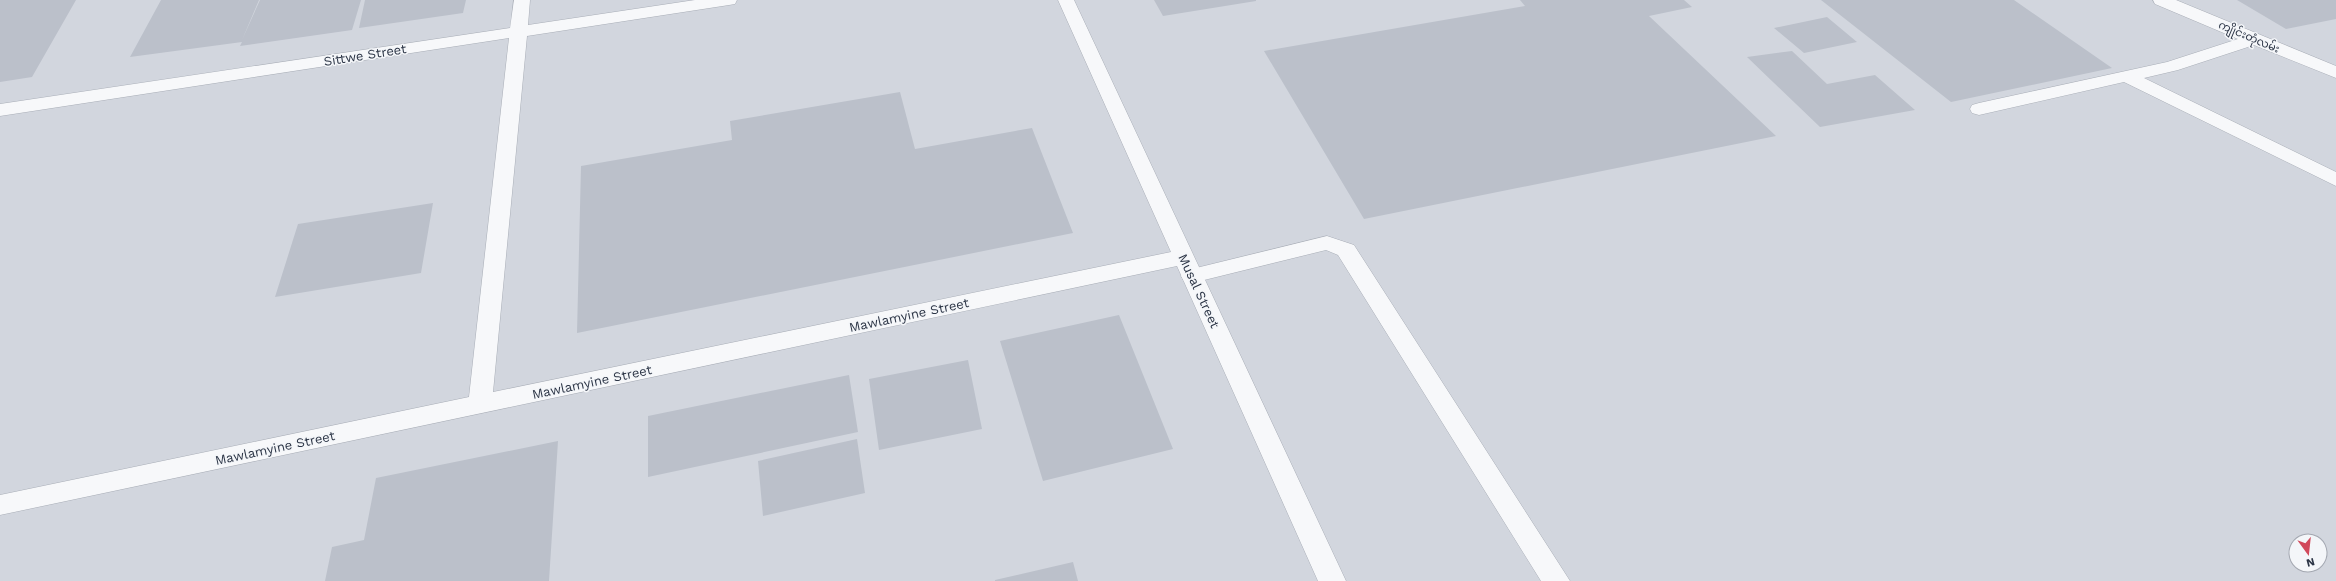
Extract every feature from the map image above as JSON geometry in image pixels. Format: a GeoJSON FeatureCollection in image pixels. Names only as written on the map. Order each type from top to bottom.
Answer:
{"type":"FeatureCollection","features":[{"type":"Feature","properties":{"kind":"street"},"geometry":{"type":"LineString","coordinates":[[480,406],[522,0]]}},
{"type":"Feature","properties":{"kind":"street","name":"Sittwe Street"},"geometry":{"type":"LineString","coordinates":[[0,110],[729,0]]}},
{"type":"Feature","properties":{"kind":"street","name":"Musal Street"},"geometry":{"type":"LineString","coordinates":[[1066,0],[1332,581]]}},
{"type":"Feature","properties":{"kind":"street","name":"ကျိုင်းတုံလမ်း"},"geometry":{"type":"LineString","coordinates":[[2161,0],[2336,73]]}},
{"type":"Feature","properties":{"kind":"street"},"geometry":{"type":"LineString","coordinates":[[1979,109],[2172,66],[2255,39]]}},
{"type":"Feature","properties":{"kind":"street"},"geometry":{"type":"LineString","coordinates":[[2126,76],[2336,180]]}},
{"type":"Feature","properties":{"kind":"street","name":"Mawlamyine Street"},"geometry":{"type":"LineString","coordinates":[[0,505],[480,406],[1188,266],[1327,243],[1346,250],[1556,581]]}},
{"type":"Feature","properties":{"kind":"shaded area"},"geometry":{"type":"Polygon","coordinates":[[[0,0],[2336,0],[2336,581],[0,581],[0,0]]]}},
{"type":"Feature","properties":{"kind":"building"},"geometry":{"type":"Polygon","coordinates":[[[0,0],[76,0],[32,77],[0,82],[0,0]]]}},
{"type":"Feature","properties":{"kind":"building"},"geometry":{"type":"Polygon","coordinates":[[[161,0],[259,0],[242,40],[260,0],[361,0],[352,30],[240,46],[242,42],[130,57],[161,0]]]}},
{"type":"Feature","properties":{"kind":"building"},"geometry":{"type":"Polygon","coordinates":[[[365,0],[466,0],[463,13],[359,28],[365,0]]]}},
{"type":"Feature","properties":{"kind":"building"},"geometry":{"type":"Polygon","coordinates":[[[1154,0],[1256,0],[1256,1],[1163,16],[1154,0]]]}},
{"type":"Feature","properties":{"kind":"building"},"geometry":{"type":"Polygon","coordinates":[[[1520,0],[1684,0],[1692,7],[1649,16],[1776,136],[1364,219],[1264,51],[1525,6],[1520,0]]]}},
{"type":"Feature","properties":{"kind":"building"},"geometry":{"type":"Polygon","coordinates":[[[1821,0],[2014,0],[2112,68],[1951,102],[1821,0]]]}},
{"type":"Feature","properties":{"kind":"building"},"geometry":{"type":"Polygon","coordinates":[[[2237,0],[2336,0],[2336,19],[2286,29],[2237,0]]]}},
{"type":"Feature","properties":{"kind":"building"},"geometry":{"type":"Polygon","coordinates":[[[1827,17],[1857,42],[1804,53],[1774,28],[1827,17]]]}},
{"type":"Feature","properties":{"kind":"building"},"geometry":{"type":"Polygon","coordinates":[[[1792,51],[1827,84],[1875,75],[1915,110],[1820,127],[1747,57],[1792,51]]]}},
{"type":"Feature","properties":{"kind":"building"},"geometry":{"type":"Polygon","coordinates":[[[900,92],[915,149],[1032,128],[1073,233],[577,333],[581,166],[732,140],[730,121],[900,92]]]}},
{"type":"Feature","properties":{"kind":"building"},"geometry":{"type":"Polygon","coordinates":[[[433,203],[421,273],[275,297],[298,224],[433,203]]]}},
{"type":"Feature","properties":{"kind":"building"},"geometry":{"type":"Polygon","coordinates":[[[1119,315],[1173,449],[1043,481],[1000,341],[1119,315]]]}},
{"type":"Feature","properties":{"kind":"building"},"geometry":{"type":"Polygon","coordinates":[[[968,360],[982,429],[879,450],[869,379],[968,360]]]}},
{"type":"Feature","properties":{"kind":"building"},"geometry":{"type":"Polygon","coordinates":[[[849,375],[858,432],[648,477],[648,416],[849,375]]]}},
{"type":"Feature","properties":{"kind":"building"},"geometry":{"type":"Polygon","coordinates":[[[857,439],[865,493],[763,516],[758,461],[857,439]]]}},
{"type":"Feature","properties":{"kind":"building"},"geometry":{"type":"Polygon","coordinates":[[[558,441],[549,581],[325,581],[332,547],[364,540],[376,478],[558,441]]]}},
{"type":"Feature","properties":{"kind":"building"},"geometry":{"type":"Polygon","coordinates":[[[1073,562],[1078,581],[995,581],[995,580],[1073,562]]]}}]}
